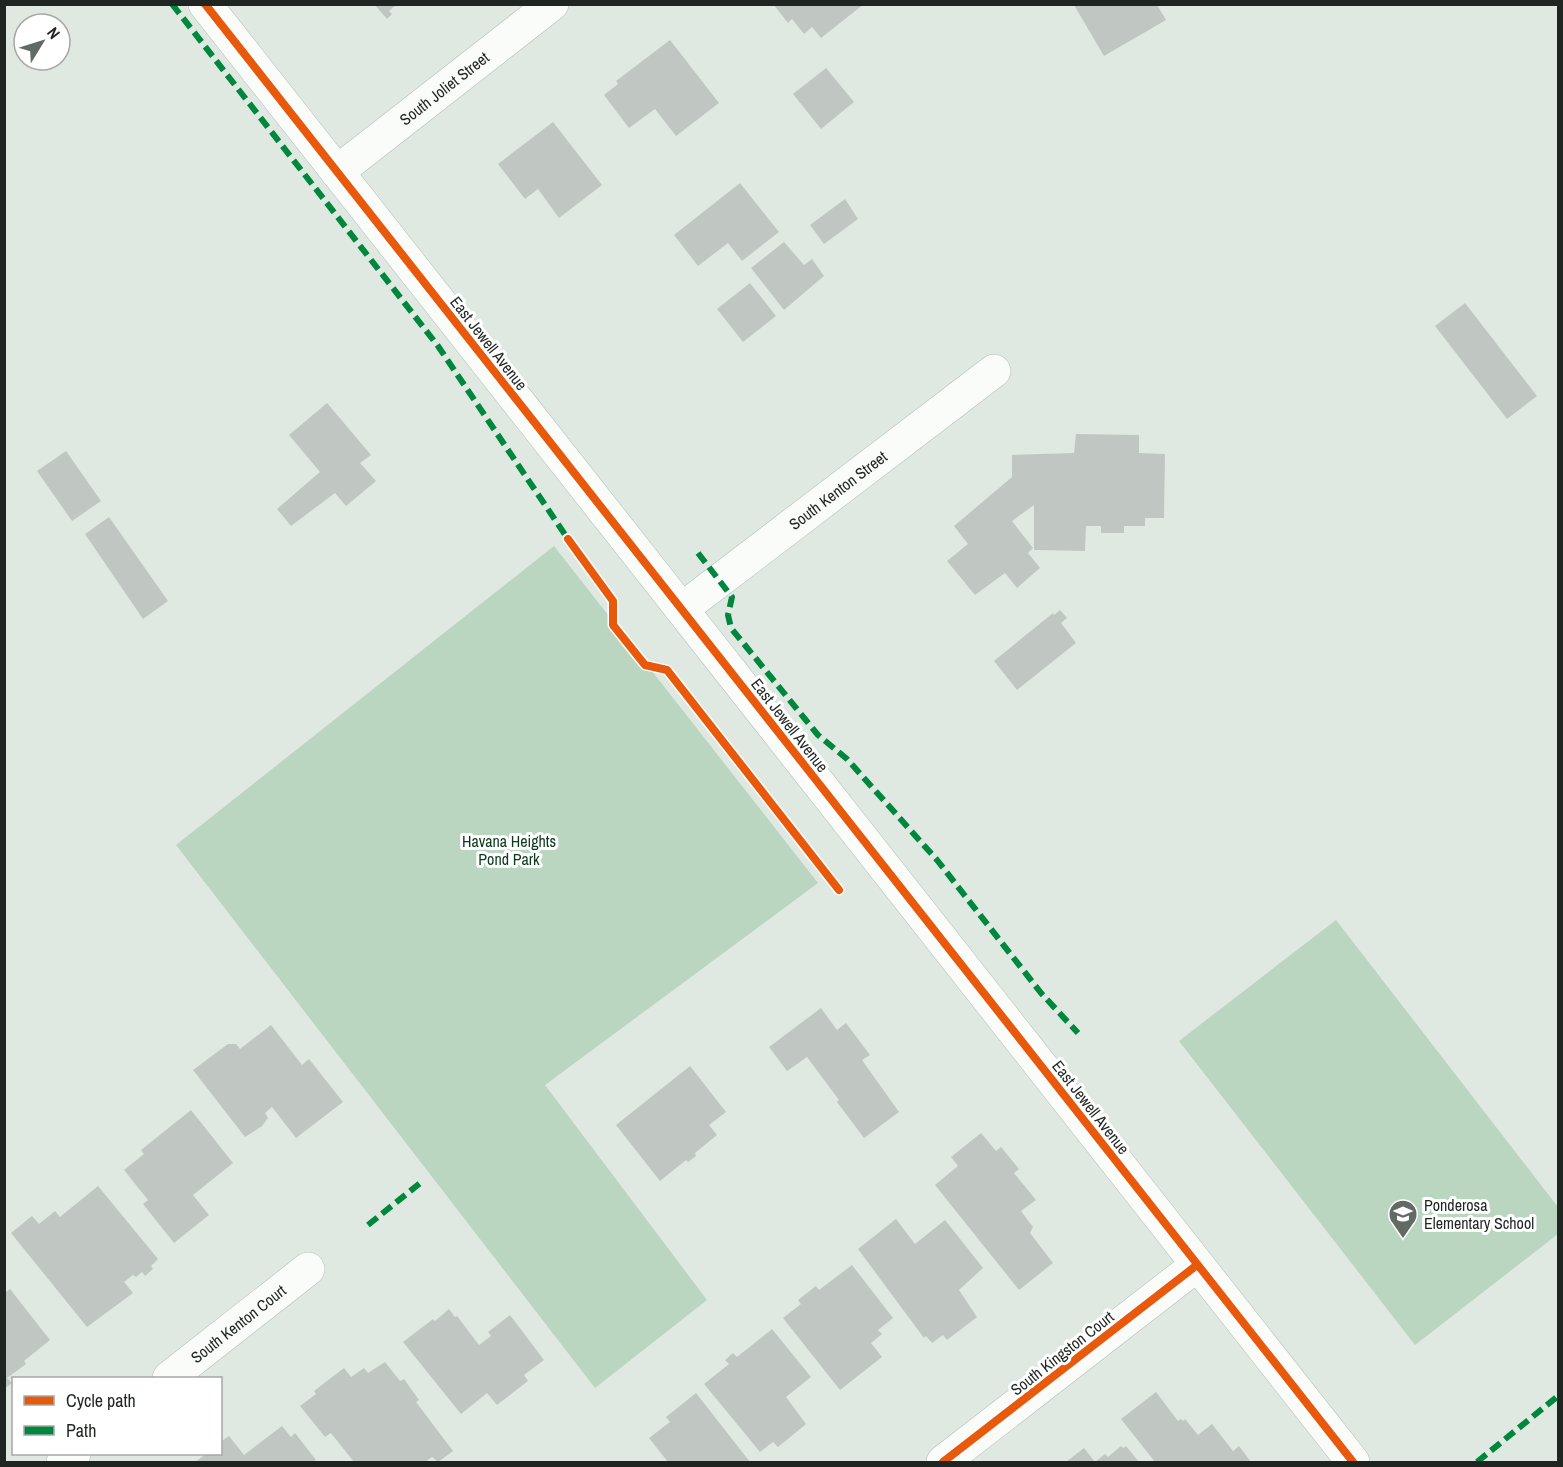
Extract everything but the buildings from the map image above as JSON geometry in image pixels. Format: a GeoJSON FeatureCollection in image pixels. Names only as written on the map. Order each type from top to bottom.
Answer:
{"type":"FeatureCollection","features":[{"type":"Feature","properties":{"kind":"street","name":"East Jewell Avenue"},"geometry":{"type":"LineString","coordinates":[[205,4],[1353,1462]]}},
{"type":"Feature","properties":{"kind":"street","name":"South Joliet Street"},"geometry":{"type":"LineString","coordinates":[[337,172],[552,4]]}},
{"type":"Feature","properties":{"kind":"street","name":"South Kenton Street"},"geometry":{"type":"LineString","coordinates":[[682,609],[994,371]]}},
{"type":"Feature","properties":{"kind":"street","name":"South Kingston Court"},"geometry":{"type":"LineString","coordinates":[[943,1462],[1197,1265]]}},
{"type":"Feature","properties":{"kind":"street","name":"South Kenton Court"},"geometry":{"type":"LineString","coordinates":[[171,1377],[308,1269]]}},
{"type":"Feature","properties":{"kind":"green space","name":"Havana Heights Pond Park"},"geometry":{"type":"Polygon","coordinates":[[[554,546],[818,883],[545,1085],[707,1300],[595,1388],[176,845],[554,546]]]}},
{"type":"Feature","properties":{"kind":"green space"},"geometry":{"type":"Polygon","coordinates":[[[1336,920],[1558,1207],[1558,1234],[1415,1345],[1179,1041],[1336,920]]]}},
{"type":"Feature","properties":{"kind":"marked path"},"geometry":{"type":"LineString","coordinates":[[172,4],[438,346],[568,539]]}},
{"type":"Feature","properties":{"kind":"marked path"},"geometry":{"type":"LineString","coordinates":[[698,553],[732,597],[728,615],[731,628],[818,735],[847,759],[937,860],[1041,993],[1078,1033]]}},
{"type":"Feature","properties":{"kind":"marked path"},"geometry":{"type":"LineString","coordinates":[[368,1225],[424,1180]]}},
{"type":"Feature","properties":{"kind":"marked path"},"geometry":{"type":"LineString","coordinates":[[1477,1462],[1558,1396]]}},
{"type":"Feature","properties":{"kind":"cycle path"},"geometry":{"type":"LineString","coordinates":[[205,4],[1353,1462]]}},
{"type":"Feature","properties":{"kind":"cycle path"},"geometry":{"type":"LineString","coordinates":[[568,539],[613,601],[613,625],[645,665],[667,670],[839,890]]}},
{"type":"Feature","properties":{"kind":"cycle path"},"geometry":{"type":"LineString","coordinates":[[943,1462],[1197,1265]]}},
{"type":"Feature","properties":{"kind":"place","name":"Ponderosa Elementary School"},"geometry":{"type":"Point","coordinates":[1403,1240]}}]}
